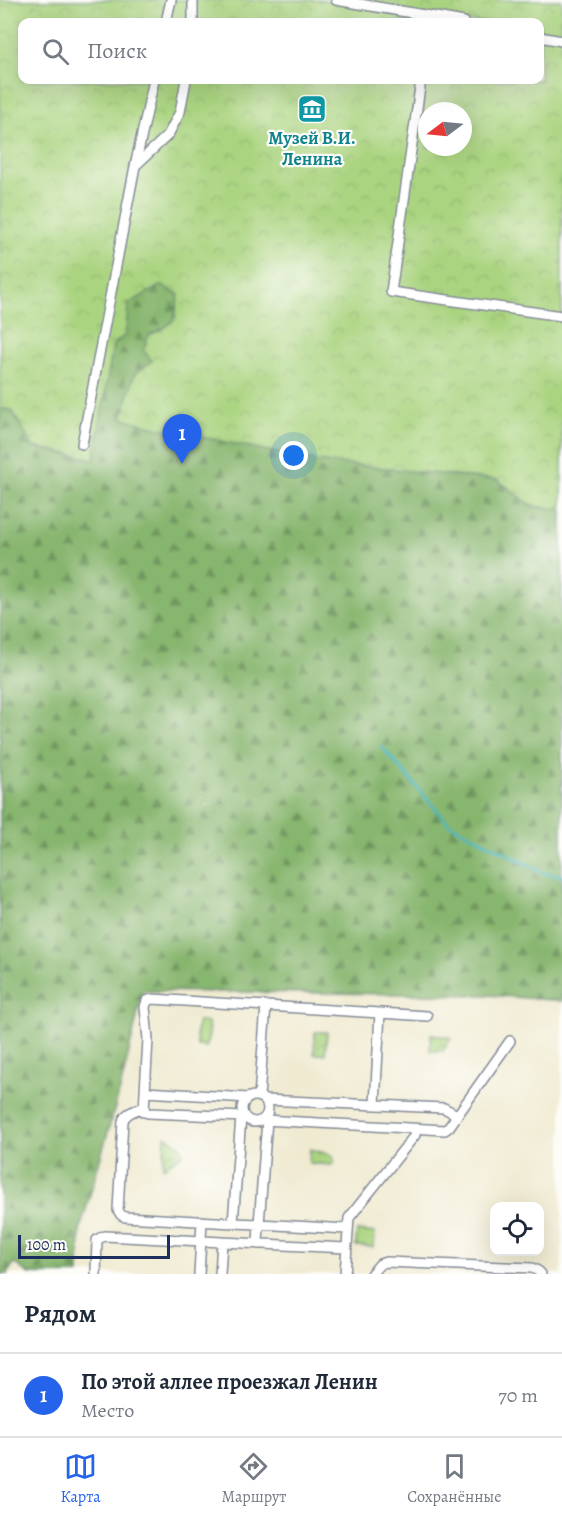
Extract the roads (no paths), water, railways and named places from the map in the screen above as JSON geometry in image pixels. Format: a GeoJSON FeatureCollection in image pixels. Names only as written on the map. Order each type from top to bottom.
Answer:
{"type":"FeatureCollection","features":[{"type":"Feature","properties":{"kind":"lane"},"geometry":{"type":"LineString","coordinates":[[167,18],[171,0]]}},
{"type":"Feature","properties":{"kind":"lane"},"geometry":{"type":"LineString","coordinates":[[193,0],[193,18]]}},
{"type":"Feature","properties":{"kind":"lane"},"geometry":{"type":"LineString","coordinates":[[336,0],[424,18]]}},
{"type":"Feature","properties":{"kind":"lane"},"geometry":{"type":"LineString","coordinates":[[544,38],[562,41]]}},
{"type":"Feature","properties":{"kind":"lane"},"geometry":{"type":"LineString","coordinates":[[82,444],[135,166],[153,84]]}},
{"type":"Feature","properties":{"kind":"lane"},"geometry":{"type":"LineString","coordinates":[[135,166],[168,135],[180,112],[185,84]]}},
{"type":"Feature","properties":{"kind":"lane"},"geometry":{"type":"LineString","coordinates":[[420,84],[391,292],[562,316]]}},
{"type":"Feature","properties":{"kind":"lane"},"geometry":{"type":"LineString","coordinates":[[428,1016],[153,999],[147,1001],[145,1007],[148,1039],[144,1112],[243,1117],[254,1123],[266,1120],[445,1130],[510,1041]]}},
{"type":"Feature","properties":{"kind":"lane"},"geometry":{"type":"LineString","coordinates":[[258,1244],[266,1120],[269,1108],[262,1098],[266,1006]]}},
{"type":"Feature","properties":{"kind":"lane"},"geometry":{"type":"LineString","coordinates":[[375,1105],[380,1013]]}},
{"type":"Feature","properties":{"kind":"lane"},"geometry":{"type":"LineString","coordinates":[[145,1092],[444,1108],[457,1115]]}},
{"type":"Feature","properties":{"kind":"lane"},"geometry":{"type":"LineString","coordinates":[[233,1223],[243,1117],[242,1106],[249,1098]]}},
{"type":"Feature","properties":{"kind":"lane"},"geometry":{"type":"LineString","coordinates":[[144,1107],[128,1114],[123,1121],[118,1210],[121,1215],[347,1229]]}},
{"type":"Feature","properties":{"kind":"lane"},"geometry":{"type":"LineString","coordinates":[[345,1274],[349,1218],[415,1135],[416,1129]]}},
{"type":"Feature","properties":{"kind":"lane"},"geometry":{"type":"LineString","coordinates":[[199,1274],[202,1221]]}},
{"type":"Feature","properties":{"kind":"lane"},"geometry":{"type":"LineString","coordinates":[[96,1274],[97,1240],[105,1236],[346,1248]]}},
{"type":"Feature","properties":{"kind":"lane"},"geometry":{"type":"LineString","coordinates":[[220,1274],[222,1242]]}},
{"type":"Feature","properties":{"kind":"lane"},"geometry":{"type":"LineString","coordinates":[[370,1274],[380,1264],[386,1262],[480,1270],[532,1268],[541,1274]]}},
{"type":"Feature","properties":{"kind":"waterway"},"geometry":{"type":"LineString","coordinates":[[381,746],[448,823],[544,873],[562,876]]}},
{"type":"Feature","properties":{"kind":"place","name":"Музей В.И. Ленина"},"geometry":{"type":"Point","coordinates":[312,109]}},
{"type":"Feature","properties":{"kind":"place","name":"По этой аллее проезжал Ленин"},"geometry":{"type":"Point","coordinates":[182,464]}}]}
